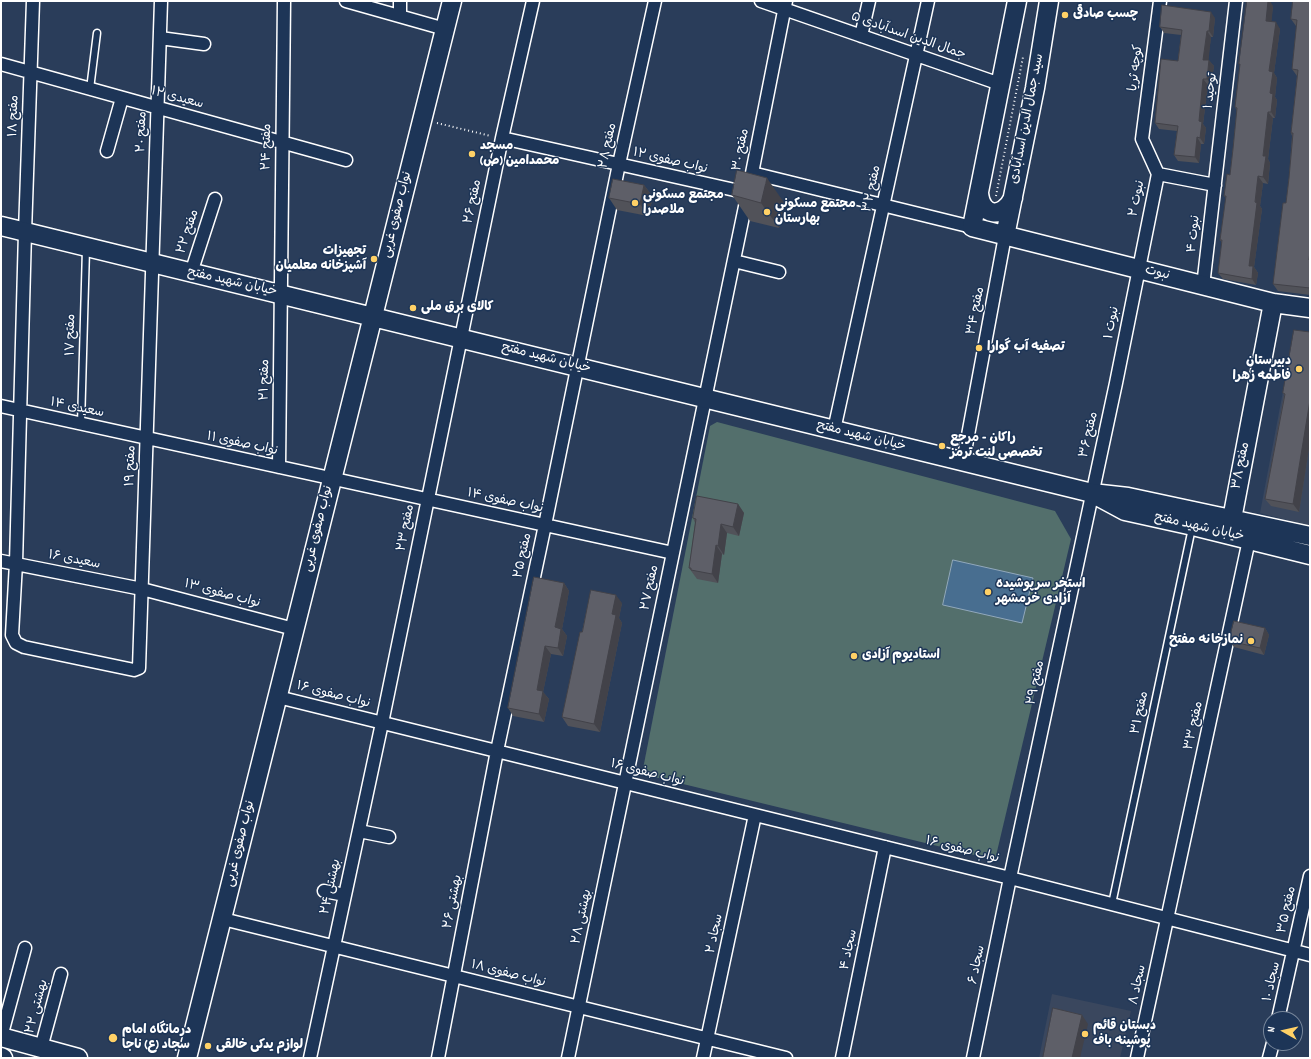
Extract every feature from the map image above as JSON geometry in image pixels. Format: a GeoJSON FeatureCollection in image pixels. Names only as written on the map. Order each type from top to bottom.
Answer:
{"type":"FeatureCollection","features":[{"type":"Feature","properties":{"kind":"street","name":"مفتح ۱۸"},"geometry":{"type":"LineString","coordinates":[[33,1],[24,232],[16,564],[12,635],[16,643],[24,647],[134,670],[139,668]]}},
{"type":"Feature","properties":{"kind":"street","name":"مفتح ۲۰"},"geometry":{"type":"LineString","coordinates":[[153,264],[161,1]]}},
{"type":"Feature","properties":{"kind":"street","name":"مفتح ۲۴"},"geometry":{"type":"LineString","coordinates":[[280,294],[284,1]]}},
{"type":"Feature","properties":{"kind":"street"},"geometry":{"type":"LineString","coordinates":[[346,1],[445,29]]}},
{"type":"Feature","properties":{"kind":"street"},"geometry":{"type":"LineString","coordinates":[[400,1],[400,16]]}},
{"type":"Feature","properties":{"kind":"street","name":"نواب صفوی غربی"},"geometry":{"type":"LineString","coordinates":[[187,1058],[452,1]]}},
{"type":"Feature","properties":{"kind":"street","name":"مفتح ۲۶"},"geometry":{"type":"LineString","coordinates":[[460,338],[502,138],[533,1]]}},
{"type":"Feature","properties":{"kind":"street","name":"مفتح ۲۸"},"geometry":{"type":"LineString","coordinates":[[577,367],[619,164],[655,1]]}},
{"type":"Feature","properties":{"kind":"street","name":"جمال الدین اسدآبادی ۵"},"geometry":{"type":"LineString","coordinates":[[761,1],[785,5],[861,36],[1000,84]]}},
{"type":"Feature","properties":{"kind":"street"},"geometry":{"type":"LineString","coordinates":[[861,36],[869,1]]}},
{"type":"Feature","properties":{"kind":"street","name":"مفتح ۳۲"},"geometry":{"type":"LineString","coordinates":[[834,430],[928,1]]}},
{"type":"Feature","properties":{"kind":"street"},"geometry":{"type":"LineString","coordinates":[[752,173],[972,227],[1017,1]]}},
{"type":"Feature","properties":{"kind":"street","name":"سید جمال الدین اسدآبادی"},"geometry":{"type":"LineString","coordinates":[[1005,236],[1035,88],[1049,1]]}},
{"type":"Feature","properties":{"kind":"street","name":"کوچه ثریا"},"geometry":{"type":"LineString","coordinates":[[1142,139],[1160,1]]}},
{"type":"Feature","properties":{"kind":"street","name":"توحید ۱"},"geometry":{"type":"LineString","coordinates":[[1214,184],[1236,1]]}},
{"type":"Feature","properties":{"kind":"street","name":"مفتح ۳۰"},"geometry":{"type":"LineString","coordinates":[[705,398],[748,194],[785,5]]}},
{"type":"Feature","properties":{"kind":"street"},"geometry":{"type":"LineString","coordinates":[[160,38],[204,44]]}},
{"type":"Feature","properties":{"kind":"street","name":"سعیدی ۱۲"},"geometry":{"type":"LineString","coordinates":[[1,64],[346,160]]}},
{"type":"Feature","properties":{"kind":"street"},"geometry":{"type":"LineString","coordinates":[[107,151],[122,98]]}},
{"type":"Feature","properties":{"kind":"street","name":"نواب صفوی ۱۲"},"geometry":{"type":"LineString","coordinates":[[502,138],[748,194]]}},
{"type":"Feature","properties":{"kind":"street","name":"نبوت ۲"},"geometry":{"type":"LineString","coordinates":[[1138,268],[1158,174],[1142,139]]}},
{"type":"Feature","properties":{"kind":"street"},"geometry":{"type":"LineString","coordinates":[[1158,174],[1214,184]]}},
{"type":"Feature","properties":{"kind":"street","name":"نبوت ۴"},"geometry":{"type":"LineString","coordinates":[[1203,286],[1214,184]]}},
{"type":"Feature","properties":{"kind":"street"},"geometry":{"type":"LineString","coordinates":[[979,193],[981,204],[988,211],[993,213],[1003,211],[1010,204],[1013,198]]}},
{"type":"Feature","properties":{"kind":"street","name":"مفتح ۲۲"},"geometry":{"type":"LineString","coordinates":[[191,273],[215,199]]}},
{"type":"Feature","properties":{"kind":"street","name":"خیابان شهید مفتح"},"geometry":{"type":"LineString","coordinates":[[1,226],[1092,493],[1128,497],[1310,536]]}},
{"type":"Feature","properties":{"kind":"street","name":"نبوت"},"geometry":{"type":"LineString","coordinates":[[972,227],[1273,303],[1310,308]]}},
{"type":"Feature","properties":{"kind":"street","name":"مفتح ۳۴"},"geometry":{"type":"LineString","coordinates":[[963,462],[1005,236]]}},
{"type":"Feature","properties":{"kind":"street"},"geometry":{"type":"LineString","coordinates":[[734,261],[778,272]]}},
{"type":"Feature","properties":{"kind":"street","name":"مفتح ۱۹"},"geometry":{"type":"LineString","coordinates":[[139,668],[153,264]]}},
{"type":"Feature","properties":{"kind":"street","name":"نبوت ۱"},"geometry":{"type":"LineString","coordinates":[[1116,383],[1138,268]]}},
{"type":"Feature","properties":{"kind":"street","name":"مفتح ۲۱"},"geometry":{"type":"LineString","coordinates":[[279,467],[280,294]]}},
{"type":"Feature","properties":{"kind":"street","name":"مفتح ۳۸"},"geometry":{"type":"LineString","coordinates":[[1232,519],[1273,303]]}},
{"type":"Feature","properties":{"kind":"street","name":"مفتح ۲۳"},"geometry":{"type":"LineString","coordinates":[[382,723],[460,338]]}},
{"type":"Feature","properties":{"kind":"street","name":"مفتح ۲۵"},"geometry":{"type":"LineString","coordinates":[[497,751],[577,367]]}},
{"type":"Feature","properties":{"kind":"street","name":"مفتح ۳۶"},"geometry":{"type":"LineString","coordinates":[[1092,493],[1116,383]]}},
{"type":"Feature","properties":{"kind":"street","name":"مفتح ۲۷"},"geometry":{"type":"LineString","coordinates":[[624,783],[705,398]]}},
{"type":"Feature","properties":{"kind":"street","name":"سعیدی ۱۴"},"geometry":{"type":"LineString","coordinates":[[1,406],[147,438]]}},
{"type":"Feature","properties":{"kind":"street","name":"نواب صفوی ۱۱"},"geometry":{"type":"LineString","coordinates":[[147,438],[332,479]]}},
{"type":"Feature","properties":{"kind":"street","name":"نواب صفوی ۱۴"},"geometry":{"type":"LineString","coordinates":[[332,479],[673,553]]}},
{"type":"Feature","properties":{"kind":"street","name":"خیابان شهید مفتح"},"geometry":{"type":"LineString","coordinates":[[1092,493],[1125,511],[1310,555]]}},
{"type":"Feature","properties":{"kind":"street","name":"مفتح ۲۹"},"geometry":{"type":"LineString","coordinates":[[1010,878],[1092,493]]}},
{"type":"Feature","properties":{"kind":"street","name":"مفتح ۳۳"},"geometry":{"type":"LineString","coordinates":[[1167,918],[1249,540]]}},
{"type":"Feature","properties":{"kind":"street","name":"سعیدی ۱۶"},"geometry":{"type":"LineString","coordinates":[[1,560],[142,588]]}},
{"type":"Feature","properties":{"kind":"street","name":"نواب صفوی ۱۳"},"geometry":{"type":"LineString","coordinates":[[142,588],[294,629]]}},
{"type":"Feature","properties":{"kind":"street","name":"نواب صفوی ۱۶"},"geometry":{"type":"LineString","coordinates":[[278,697],[1010,878],[1310,955]]}},
{"type":"Feature","properties":{"kind":"street","name":"بهشتی ۲۴"},"geometry":{"type":"LineString","coordinates":[[310,1058],[382,723]]}},
{"type":"Feature","properties":{"kind":"street","name":"بهشتی ۲۶"},"geometry":{"type":"LineString","coordinates":[[438,1058],[455,976],[497,751]]}},
{"type":"Feature","properties":{"kind":"street","name":"بهشتی ۲۸"},"geometry":{"type":"LineString","coordinates":[[568,1058],[624,783]]}},
{"type":"Feature","properties":{"kind":"street","name":"سجاد ۲"},"geometry":{"type":"LineString","coordinates":[[703,1058],[756,815]]}},
{"type":"Feature","properties":{"kind":"street"},"geometry":{"type":"LineString","coordinates":[[359,831],[389,837]]}},
{"type":"Feature","properties":{"kind":"street","name":"سجاد ۴"},"geometry":{"type":"LineString","coordinates":[[842,1058],[885,847]]}},
{"type":"Feature","properties":{"kind":"street","name":"مفتح ۳۵"},"geometry":{"type":"LineString","coordinates":[[1294,951],[1310,876]]}},
{"type":"Feature","properties":{"kind":"street","name":"سجاد ۶"},"geometry":{"type":"LineString","coordinates":[[973,1058],[1010,878]]}},
{"type":"Feature","properties":{"kind":"street"},"geometry":{"type":"LineString","coordinates":[[324,891],[345,895]]}},
{"type":"Feature","properties":{"kind":"street","name":"سجاد ۸"},"geometry":{"type":"LineString","coordinates":[[1137,1058],[1167,918]]}},
{"type":"Feature","properties":{"kind":"street","name":"نواب صفوی ۱۸"},"geometry":{"type":"LineString","coordinates":[[223,919],[786,1058]]}},
{"type":"Feature","properties":{"kind":"street"},"geometry":{"type":"LineString","coordinates":[[25,948],[1,1037],[78,1058]]}},
{"type":"Feature","properties":{"kind":"street","name":"سجاد ۱۰"},"geometry":{"type":"LineString","coordinates":[[1280,1011],[1294,951]]}},
{"type":"Feature","properties":{"kind":"street","name":"بهشتی ۲۲"},"geometry":{"type":"LineString","coordinates":[[41,1048],[61,974]]}},
{"type":"Feature","properties":{"kind":"lane"},"geometry":{"type":"LineString","coordinates":[[90,89],[97,33]]}},
{"type":"Feature","properties":{"kind":"lane","name":"مفتح ۱۷"},"geometry":{"type":"LineString","coordinates":[[81,424],[86,246]]}},
{"type":"Feature","properties":{"kind":"lane","name":"مفتح ۳۱"},"geometry":{"type":"LineString","coordinates":[[1112,904],[1193,526]]}},
{"type":"Feature","properties":{"kind":"path"},"geometry":{"type":"LineString","coordinates":[[988,211],[994,205],[1024,51]]}},
{"type":"Feature","properties":{"kind":"path"},"geometry":{"type":"LineString","coordinates":[[422,120],[502,138]]}},
{"type":"Feature","properties":{"kind":"shaded area"},"geometry":{"type":"Polygon","coordinates":[[[1294,333],[1310,335],[1310,526],[1260,513],[1294,333]]]}},
{"type":"Feature","properties":{"kind":"shaded area","name":"استخر سرپوشیده آزادی خرمشهر"},"geometry":{"type":"Polygon","coordinates":[[[953,560],[1033,578],[1022,623],[943,605],[953,560]]]}},
{"type":"Feature","properties":{"kind":"shaded area","name":"دبستان قائم پوشینه باف"},"geometry":{"type":"Polygon","coordinates":[[[1052,994],[1131,1011],[1120,1058],[1039,1058],[1052,994]]]}},
{"type":"Feature","properties":{"kind":"green space","name":"استادیوم آزادی"},"geometry":{"type":"Polygon","coordinates":[[[717,422],[1055,511],[1071,539],[995,860],[642,774],[710,426],[717,422]]]}},
{"type":"Feature","properties":{"kind":"building"},"geometry":{"type":"Polygon","coordinates":[[[1247,1],[1268,1],[1266,21],[1276,22],[1269,71],[1273,72],[1270,93],[1273,94],[1271,112],[1268,112],[1263,156],[1266,156],[1263,177],[1258,176],[1255,202],[1257,203],[1249,266],[1253,266],[1252,279],[1218,273],[1222,240],[1220,240],[1226,196],[1224,196],[1227,174],[1230,175],[1237,108],[1235,107],[1239,64],[1247,1]]]}},
{"type":"Feature","properties":{"kind":"building"},"geometry":{"type":"Polygon","coordinates":[[[1293,1],[1310,1],[1310,288],[1273,284],[1283,203],[1286,203],[1289,178],[1293,133],[1291,133],[1298,70],[1292,69],[1297,20],[1291,19],[1293,1]]]}},
{"type":"Feature","properties":{"kind":"building"},"geometry":{"type":"Polygon","coordinates":[[[1162,5],[1211,12],[1203,60],[1209,60],[1207,79],[1203,79],[1199,121],[1202,122],[1200,138],[1197,137],[1195,157],[1174,155],[1178,126],[1155,123],[1161,59],[1178,61],[1182,30],[1160,27],[1162,5]]]}},
{"type":"Feature","properties":{"kind":"building"},"geometry":{"type":"Polygon","coordinates":[[[737,170],[767,178],[761,203],[732,195],[737,170]]]}},
{"type":"Feature","properties":{"kind":"building"},"geometry":{"type":"Polygon","coordinates":[[[613,179],[644,185],[640,204],[609,198],[613,179]]]}},
{"type":"Feature","properties":{"kind":"building"},"geometry":{"type":"Polygon","coordinates":[[[1294,330],[1310,332],[1310,400],[1293,504],[1265,499],[1285,394],[1283,393],[1294,330]]]}},
{"type":"Feature","properties":{"kind":"building"},"geometry":{"type":"Polygon","coordinates":[[[697,496],[738,504],[733,527],[721,524],[718,546],[716,545],[712,574],[691,570],[691,568],[689,568],[696,519],[693,518],[697,496]]]}},
{"type":"Feature","properties":{"kind":"building"},"geometry":{"type":"Polygon","coordinates":[[[534,577],[564,583],[555,627],[561,629],[558,648],[545,646],[537,690],[543,691],[539,714],[508,708],[534,577]]]}},
{"type":"Feature","properties":{"kind":"building"},"geometry":{"type":"Polygon","coordinates":[[[591,590],[616,595],[612,614],[616,615],[594,724],[562,717],[580,632],[582,632],[591,590]]]}},
{"type":"Feature","properties":{"kind":"building","name":"نمازخانه مفتح"},"geometry":{"type":"Polygon","coordinates":[[[1234,621],[1265,628],[1260,648],[1229,641],[1234,621]]]}},
{"type":"Feature","properties":{"kind":"building"},"geometry":{"type":"Polygon","coordinates":[[[1053,1008],[1082,1015],[1072,1058],[1043,1058],[1053,1008]]]}},
{"type":"Feature","properties":{"kind":"place","name":"چسب صادقی"},"geometry":{"type":"Point","coordinates":[1065,15]}},
{"type":"Feature","properties":{"kind":"place","name":"مسجد محمدامین (ص)"},"geometry":{"type":"Point","coordinates":[472,154]}},
{"type":"Feature","properties":{"kind":"place","name":"مجتمع مسکونی ملاصدرا"},"geometry":{"type":"Point","coordinates":[635,203]}},
{"type":"Feature","properties":{"kind":"place","name":"مجتمع مسکونی بهارستان"},"geometry":{"type":"Point","coordinates":[767,212]}},
{"type":"Feature","properties":{"kind":"place","name":"تجهيزات آشپزخانه معلمیان"},"geometry":{"type":"Point","coordinates":[374,259]}},
{"type":"Feature","properties":{"kind":"place","name":"کالای برق ملی"},"geometry":{"type":"Point","coordinates":[413,308]}},
{"type":"Feature","properties":{"kind":"place","name":"تصفیه آب گوارا"},"geometry":{"type":"Point","coordinates":[979,348]}},
{"type":"Feature","properties":{"kind":"place","name":"دبیرستان فاطمه زهرا"},"geometry":{"type":"Point","coordinates":[1299,369]}},
{"type":"Feature","properties":{"kind":"place","name":"راکان - مرجع تخصصی لنت ترمز"},"geometry":{"type":"Point","coordinates":[942,446]}},
{"type":"Feature","properties":{"kind":"place","name":"استخر سرپوشیده آزادی خرمشهر"},"geometry":{"type":"Point","coordinates":[988,592]}},
{"type":"Feature","properties":{"kind":"place","name":"نمازخانه مفتح"},"geometry":{"type":"Point","coordinates":[1251,641]}},
{"type":"Feature","properties":{"kind":"place","name":"استادیوم آزادی"},"geometry":{"type":"Point","coordinates":[854,656]}},
{"type":"Feature","properties":{"kind":"place","name":"دبستان قائم پوشینه باف"},"geometry":{"type":"Point","coordinates":[1085,1034]}},
{"type":"Feature","properties":{"kind":"place","name":"درمانگاه امام سجاد (ع) ناجا"},"geometry":{"type":"Point","coordinates":[113,1038]}},
{"type":"Feature","properties":{"kind":"place","name":"لوازم یدکی خالقی"},"geometry":{"type":"Point","coordinates":[208,1046]}}]}
